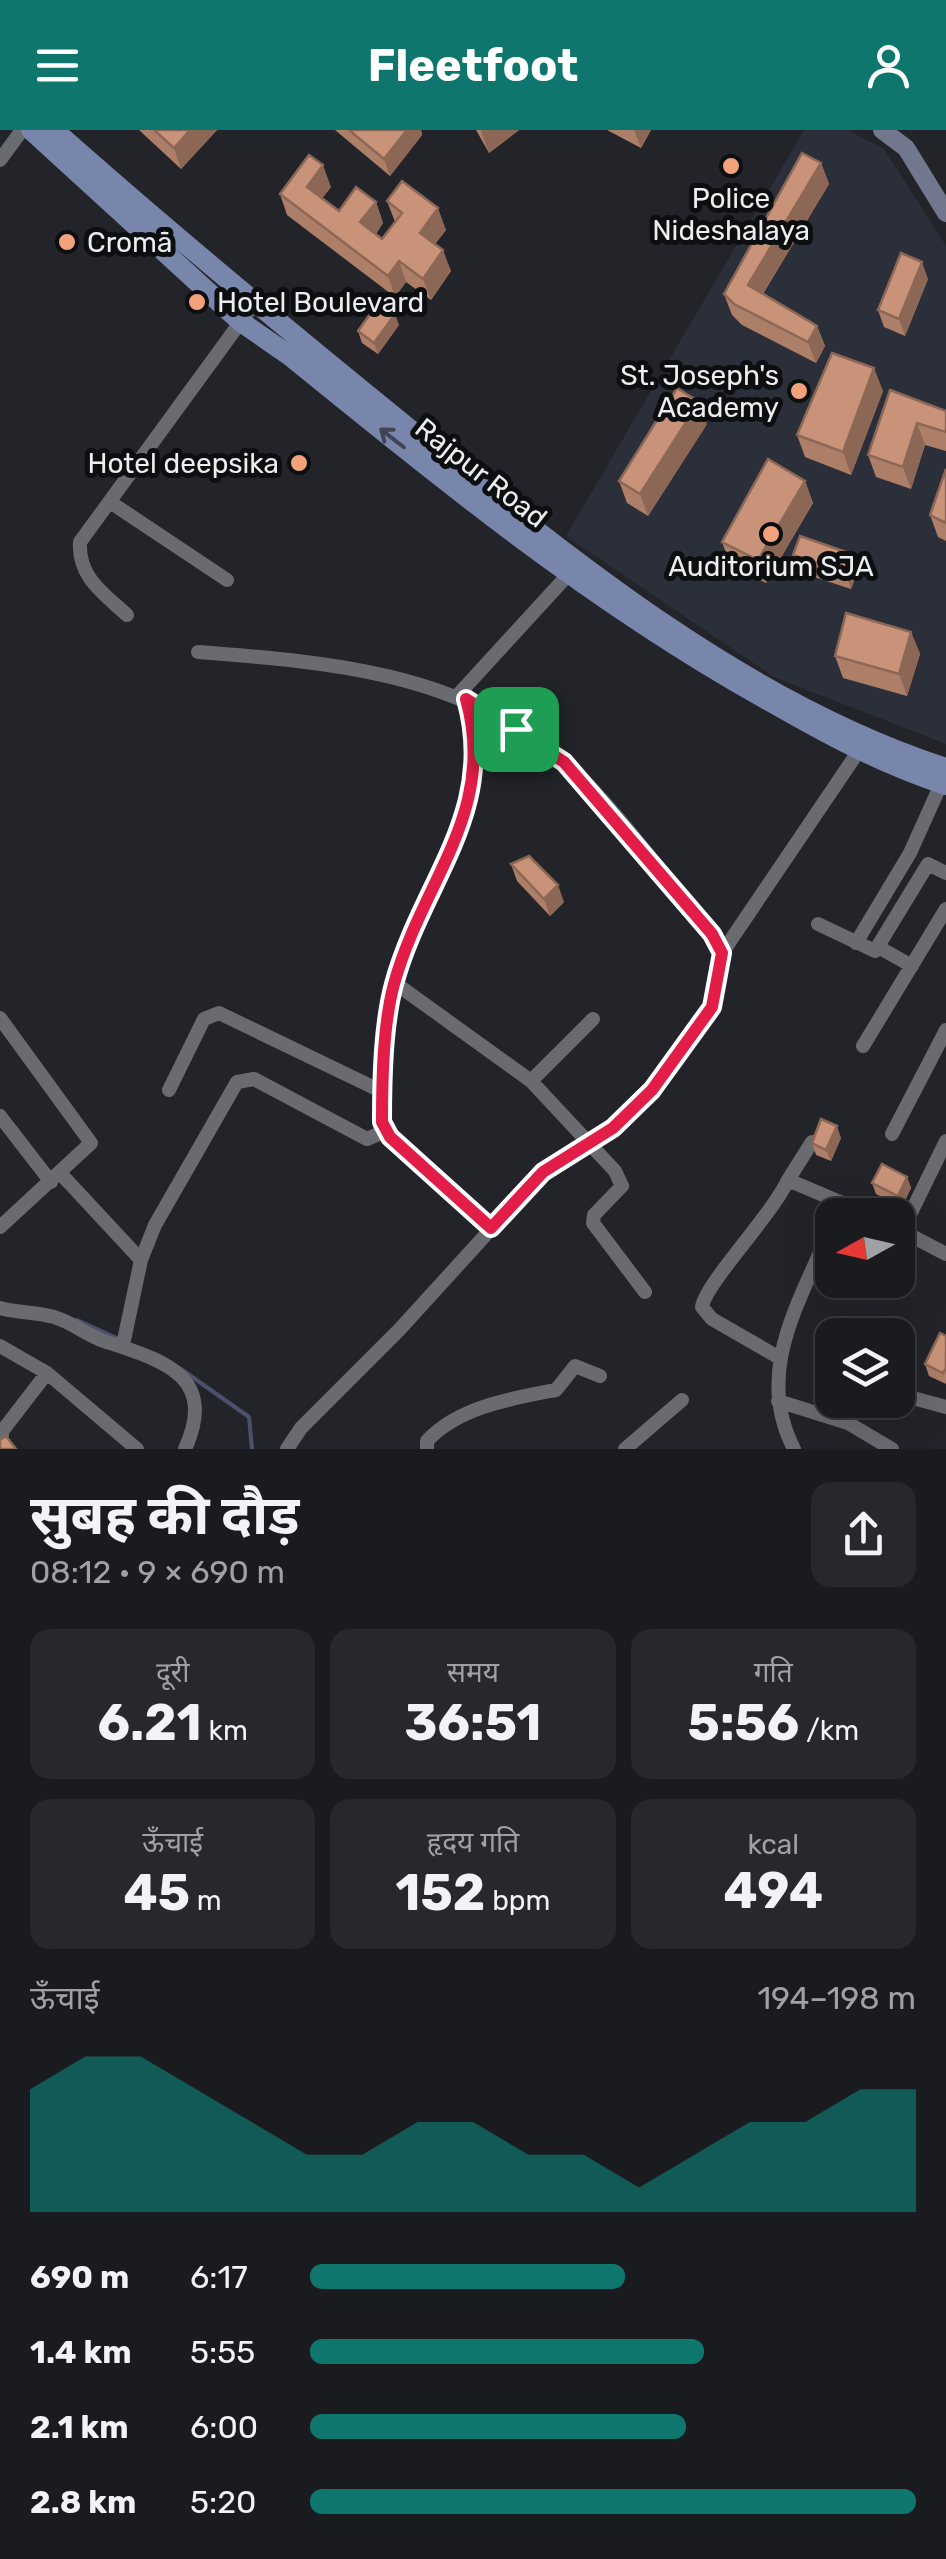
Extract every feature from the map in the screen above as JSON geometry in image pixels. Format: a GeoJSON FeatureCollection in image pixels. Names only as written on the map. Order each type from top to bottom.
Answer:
{"type":"FeatureCollection","features":[{"type":"Feature","properties":{"kind":"main road","name":"Rajpur Road"},"geometry":{"type":"LineString","coordinates":[[32,130],[247,314],[530,527],[658,618],[849,730],[944,779]]}},
{"type":"Feature","properties":{"kind":"main road","name":"Rajpur Road"},"geometry":{"type":"LineString","coordinates":[[54,130],[290,356],[567,576],[696,660],[858,752],[944,779]]}},
{"type":"Feature","properties":{"kind":"street"},"geometry":{"type":"LineString","coordinates":[[0,160],[22,130]]}},
{"type":"Feature","properties":{"kind":"street"},"geometry":{"type":"LineString","coordinates":[[882,130],[906,148],[946,212]]}},
{"type":"Feature","properties":{"kind":"street"},"geometry":{"type":"LineString","coordinates":[[127,614],[86,578],[80,564],[80,542],[247,314]]}},
{"type":"Feature","properties":{"kind":"street"},"geometry":{"type":"LineString","coordinates":[[110,502],[227,580]]}},
{"type":"Feature","properties":{"kind":"street"},"geometry":{"type":"LineString","coordinates":[[461,697],[567,576]]}},
{"type":"Feature","properties":{"kind":"street"},"geometry":{"type":"LineString","coordinates":[[198,652],[330,664],[401,677],[461,697],[564,762],[712,934],[722,953]]}},
{"type":"Feature","properties":{"kind":"street"},"geometry":{"type":"LineString","coordinates":[[461,697],[476,736],[476,767],[470,798],[394,983],[383,1092],[385,1131],[491,1228]]}},
{"type":"Feature","properties":{"kind":"street"},"geometry":{"type":"LineString","coordinates":[[287,1449],[301,1428],[398,1330],[543,1172],[592,1142],[652,1090],[712,1007],[722,953],[858,752]]}},
{"type":"Feature","properties":{"kind":"street"},"geometry":{"type":"LineString","coordinates":[[856,943],[910,853],[944,779]]}},
{"type":"Feature","properties":{"kind":"street"},"geometry":{"type":"LineString","coordinates":[[910,853],[946,873]]}},
{"type":"Feature","properties":{"kind":"street"},"geometry":{"type":"LineString","coordinates":[[880,948],[928,864]]}},
{"type":"Feature","properties":{"kind":"street"},"geometry":{"type":"LineString","coordinates":[[863,1046],[946,909]]}},
{"type":"Feature","properties":{"kind":"street"},"geometry":{"type":"LineString","coordinates":[[818,924],[870,950],[880,948],[912,966]]}},
{"type":"Feature","properties":{"kind":"street"},"geometry":{"type":"LineString","coordinates":[[394,983],[531,1081],[592,1142],[622,1186],[594,1215],[593,1223],[645,1292]]}},
{"type":"Feature","properties":{"kind":"street"},"geometry":{"type":"LineString","coordinates":[[170,1090],[204,1019],[218,1014],[383,1092]]}},
{"type":"Feature","properties":{"kind":"street"},"geometry":{"type":"LineString","coordinates":[[0,1018],[91,1140],[90,1146],[0,1227]]}},
{"type":"Feature","properties":{"kind":"street"},"geometry":{"type":"LineString","coordinates":[[531,1081],[593,1019]]}},
{"type":"Feature","properties":{"kind":"street"},"geometry":{"type":"LineString","coordinates":[[892,1134],[946,1030]]}},
{"type":"Feature","properties":{"kind":"street"},"geometry":{"type":"LineString","coordinates":[[124,1340],[141,1260],[164,1207],[238,1082],[254,1080],[367,1139],[385,1131]]}},
{"type":"Feature","properties":{"kind":"street"},"geometry":{"type":"LineString","coordinates":[[0,1116],[56,1178],[141,1260]]}},
{"type":"Feature","properties":{"kind":"street"},"geometry":{"type":"LineString","coordinates":[[915,1201],[946,1141]]}},
{"type":"Feature","properties":{"kind":"street"},"geometry":{"type":"LineString","coordinates":[[778,1357],[712,1318],[702,1307],[708,1290],[762,1226],[812,1142]]}},
{"type":"Feature","properties":{"kind":"street"},"geometry":{"type":"LineString","coordinates":[[788,1180],[820,1198]]}},
{"type":"Feature","properties":{"kind":"street"},"geometry":{"type":"LineString","coordinates":[[915,1238],[946,1254]]}},
{"type":"Feature","properties":{"kind":"street"},"geometry":{"type":"LineString","coordinates":[[794,1449],[778,1401],[778,1357],[815,1267]]}},
{"type":"Feature","properties":{"kind":"street"},"geometry":{"type":"LineString","coordinates":[[0,1308],[53,1317],[124,1340],[166,1364],[190,1385],[193,1427],[185,1449]]}},
{"type":"Feature","properties":{"kind":"street"},"geometry":{"type":"LineString","coordinates":[[0,1346],[46,1373],[136,1449]]}},
{"type":"Feature","properties":{"kind":"street"},"geometry":{"type":"LineString","coordinates":[[427,1449],[427,1441],[447,1424],[524,1393],[556,1390],[575,1366],[600,1376]]}},
{"type":"Feature","properties":{"kind":"street"},"geometry":{"type":"LineString","coordinates":[[0,1442],[3,1430],[46,1373]]}},
{"type":"Feature","properties":{"kind":"street"},"geometry":{"type":"LineString","coordinates":[[915,1399],[946,1407]]}},
{"type":"Feature","properties":{"kind":"street"},"geometry":{"type":"LineString","coordinates":[[626,1449],[682,1400]]}},
{"type":"Feature","properties":{"kind":"street"},"geometry":{"type":"LineString","coordinates":[[778,1401],[848,1423],[892,1449]]}},
{"type":"Feature","properties":{"kind":"shaded area","name":"St. Joseph's Academy"},"geometry":{"type":"Polygon","coordinates":[[[804,130],[847,130],[884,149],[946,246],[946,744],[774,677],[566,536],[804,130]]]}},
{"type":"Feature","properties":{"kind":"building"},"geometry":{"type":"Polygon","coordinates":[[[154,130],[190,130],[174,148],[154,130]]]}},
{"type":"Feature","properties":{"kind":"building"},"geometry":{"type":"Polygon","coordinates":[[[349,130],[407,130],[384,159],[349,130]]]}},
{"type":"Feature","properties":{"kind":"building"},"geometry":{"type":"Polygon","coordinates":[[[802,153],[821,163],[748,285],[817,326],[808,342],[734,304],[724,294],[802,153]]]}},
{"type":"Feature","properties":{"kind":"building"},"geometry":{"type":"Polygon","coordinates":[[[309,155],[323,165],[307,187],[339,211],[356,187],[376,202],[360,222],[382,239],[402,213],[387,201],[402,181],[438,208],[420,233],[443,250],[423,279],[399,261],[388,276],[280,194],[309,155]]]}},
{"type":"Feature","properties":{"kind":"building"},"geometry":{"type":"Polygon","coordinates":[[[901,253],[922,262],[899,319],[878,310],[901,253]]]}},
{"type":"Feature","properties":{"kind":"building"},"geometry":{"type":"Polygon","coordinates":[[[378,303],[395,314],[374,343],[358,331],[378,303]]]}},
{"type":"Feature","properties":{"kind":"building"},"geometry":{"type":"Polygon","coordinates":[[[832,353],[874,368],[843,452],[797,435],[832,353]]]}},
{"type":"Feature","properties":{"kind":"building"},"geometry":{"type":"Polygon","coordinates":[[[677,388],[699,402],[640,494],[619,481],[677,388]]]}},
{"type":"Feature","properties":{"kind":"building"},"geometry":{"type":"Polygon","coordinates":[[[890,390],[946,411],[946,432],[917,423],[903,467],[868,455],[890,390]]]}},
{"type":"Feature","properties":{"kind":"building"},"geometry":{"type":"Polygon","coordinates":[[[768,459],[805,481],[758,560],[722,542],[768,459]]]}},
{"type":"Feature","properties":{"kind":"building"},"geometry":{"type":"Polygon","coordinates":[[[946,469],[946,523],[930,515],[946,469]]]}},
{"type":"Feature","properties":{"kind":"building"},"geometry":{"type":"Polygon","coordinates":[[[800,536],[852,554],[845,572],[793,555],[800,536]]]}},
{"type":"Feature","properties":{"kind":"building"},"geometry":{"type":"Polygon","coordinates":[[[846,613],[911,632],[899,674],[835,656],[846,613]]]}},
{"type":"Feature","properties":{"kind":"building"},"geometry":{"type":"Polygon","coordinates":[[[529,856],[558,885],[544,899],[511,864],[529,856]]]}},
{"type":"Feature","properties":{"kind":"building"},"geometry":{"type":"Polygon","coordinates":[[[821,1119],[837,1126],[826,1150],[812,1143],[821,1119]]]}},
{"type":"Feature","properties":{"kind":"building"},"geometry":{"type":"Polygon","coordinates":[[[882,1164],[907,1177],[898,1196],[872,1183],[882,1164]]]}},
{"type":"Feature","properties":{"kind":"building"},"geometry":{"type":"Polygon","coordinates":[[[940,1333],[946,1336],[943,1373],[925,1364],[940,1333]]]}},
{"type":"Feature","properties":{"kind":"building"},"geometry":{"type":"Polygon","coordinates":[[[6,1436],[16,1449],[0,1449],[0,1440],[6,1436]]]}},
{"type":"Feature","properties":{"kind":"waterway"},"geometry":{"type":"LineString","coordinates":[[77,1320],[119,1339]]}},
{"type":"Feature","properties":{"kind":"waterway"},"geometry":{"type":"LineString","coordinates":[[181,1369],[249,1417],[252,1449]]}},
{"type":"Feature","properties":{"kind":"place","name":"Police Nideshalaya"},"geometry":{"type":"Point","coordinates":[731,166]}},
{"type":"Feature","properties":{"kind":"place","name":"Cromā"},"geometry":{"type":"Point","coordinates":[67,242]}},
{"type":"Feature","properties":{"kind":"place","name":"Hotel Boulevard"},"geometry":{"type":"Point","coordinates":[197,302]}},
{"type":"Feature","properties":{"kind":"place","name":"St. Joseph's Academy"},"geometry":{"type":"Point","coordinates":[799,391]}},
{"type":"Feature","properties":{"kind":"place","name":"Hotel deepsika"},"geometry":{"type":"Point","coordinates":[299,463]}},
{"type":"Feature","properties":{"kind":"place","name":"Auditorium SJA"},"geometry":{"type":"Point","coordinates":[771,534]}},
{"type":"Feature","properties":{"kind":"route"},"geometry":{"type":"LineString","coordinates":[[466,699],[516,729],[564,762],[712,934],[722,953],[720,981],[712,1007],[652,1090],[613,1128],[543,1172],[491,1228],[390,1137],[382,1122],[382,1108],[394,983],[470,798],[476,736],[466,699]]}}]}
